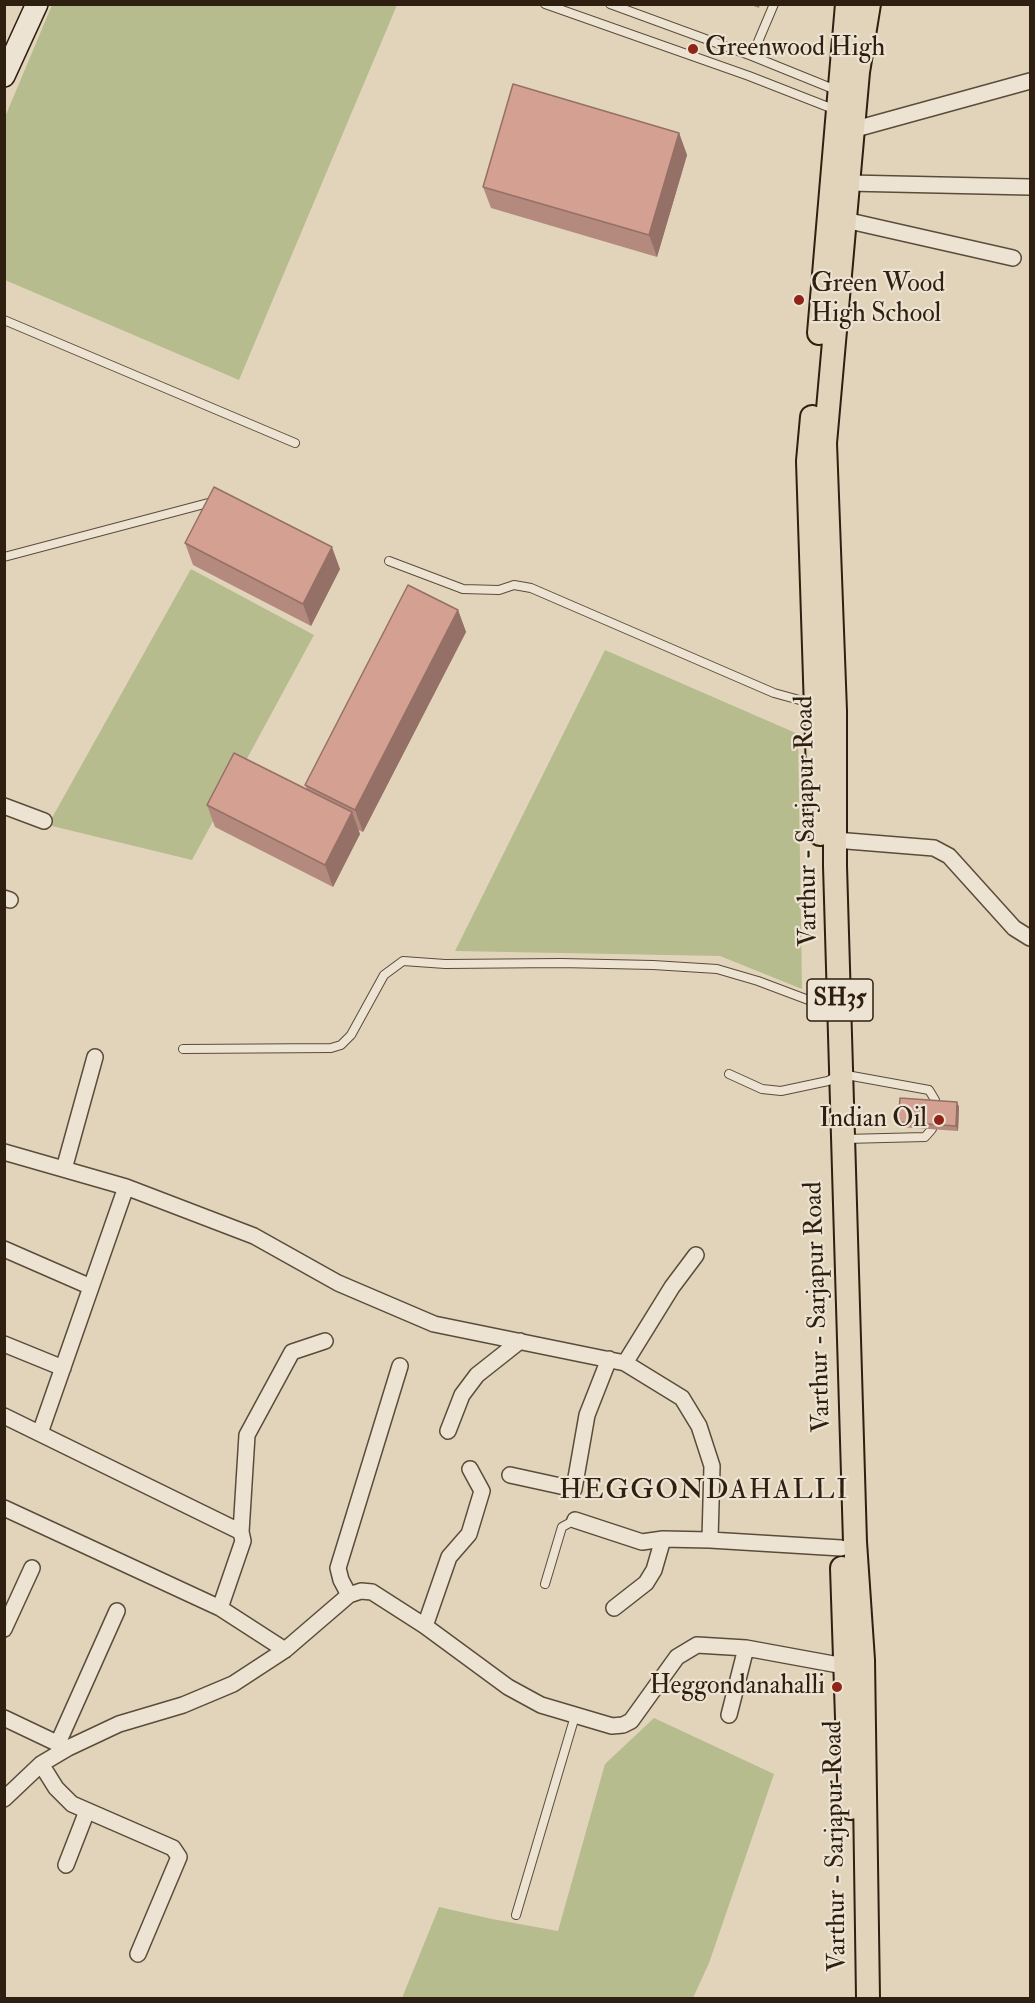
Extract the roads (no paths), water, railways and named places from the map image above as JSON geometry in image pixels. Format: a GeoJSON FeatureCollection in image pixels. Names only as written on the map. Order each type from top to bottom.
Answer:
{"type":"FeatureCollection","features":[{"type":"Feature","properties":{"kind":"main road","name":"Varthur - Sarjapur Road"},"geometry":{"type":"LineString","coordinates":[[833,1009],[835,840],[808,461],[847,4]]}},
{"type":"Feature","properties":{"kind":"main road","name":"Varthur - Sarjapur Road"},"geometry":{"type":"LineString","coordinates":[[857,1998],[844,1666],[826,708],[825,443],[852,130],[858,72],[869,4]]}},
{"type":"Feature","properties":{"kind":"main road","name":"Varthur - Sarjapur Road"},"geometry":{"type":"LineString","coordinates":[[834,1077],[843,1139],[855,1542],[863,1660],[868,1998]]}},
{"type":"Feature","properties":{"kind":"street"},"geometry":{"type":"LineString","coordinates":[[4,76],[37,4]]}},
{"type":"Feature","properties":{"kind":"street"},"geometry":{"type":"LineString","coordinates":[[852,130],[1030,81]]}},
{"type":"Feature","properties":{"kind":"street"},"geometry":{"type":"LineString","coordinates":[[848,183],[1030,187]]}},
{"type":"Feature","properties":{"kind":"street"},"geometry":{"type":"LineString","coordinates":[[845,220],[1013,258]]}},
{"type":"Feature","properties":{"kind":"street"},"geometry":{"type":"LineString","coordinates":[[4,806],[44,821]]}},
{"type":"Feature","properties":{"kind":"street"},"geometry":{"type":"LineString","coordinates":[[835,840],[934,848],[949,856],[1014,928],[1030,938]]}},
{"type":"Feature","properties":{"kind":"street"},"geometry":{"type":"LineString","coordinates":[[64,1169],[95,1057]]}},
{"type":"Feature","properties":{"kind":"street"},"geometry":{"type":"LineString","coordinates":[[4,1152],[126,1187],[254,1236],[338,1283],[434,1324],[625,1363],[682,1398],[699,1426],[712,1466],[710,1540]]}},
{"type":"Feature","properties":{"kind":"street"},"geometry":{"type":"LineString","coordinates":[[40,1433],[126,1187]]}},
{"type":"Feature","properties":{"kind":"street"},"geometry":{"type":"LineString","coordinates":[[4,1249],[91,1287]]}},
{"type":"Feature","properties":{"kind":"street"},"geometry":{"type":"LineString","coordinates":[[625,1363],[672,1287],[696,1255]]}},
{"type":"Feature","properties":{"kind":"street"},"geometry":{"type":"LineString","coordinates":[[220,1608],[243,1541],[241,1532],[247,1435],[292,1352],[325,1341]]}},
{"type":"Feature","properties":{"kind":"street"},"geometry":{"type":"LineString","coordinates":[[448,1431],[462,1395],[477,1375],[519,1341]]}},
{"type":"Feature","properties":{"kind":"street"},"geometry":{"type":"LineString","coordinates":[[4,1344],[63,1368]]}},
{"type":"Feature","properties":{"kind":"street"},"geometry":{"type":"LineString","coordinates":[[510,1475],[574,1489],[587,1415],[609,1359]]}},
{"type":"Feature","properties":{"kind":"street"},"geometry":{"type":"LineString","coordinates":[[349,1595],[338,1568],[400,1366]]}},
{"type":"Feature","properties":{"kind":"street"},"geometry":{"type":"LineString","coordinates":[[4,1416],[241,1532]]}},
{"type":"Feature","properties":{"kind":"street"},"geometry":{"type":"LineString","coordinates":[[425,1626],[449,1557],[469,1534],[482,1491],[470,1469]]}},
{"type":"Feature","properties":{"kind":"street"},"geometry":{"type":"LineString","coordinates":[[4,1508],[220,1608],[285,1650]]}},
{"type":"Feature","properties":{"kind":"street"},"geometry":{"type":"LineString","coordinates":[[575,1520],[642,1542],[663,1539],[710,1540],[842,1548]]}},
{"type":"Feature","properties":{"kind":"street"},"geometry":{"type":"LineString","coordinates":[[614,1608],[646,1583],[654,1570],[663,1539]]}},
{"type":"Feature","properties":{"kind":"street"},"geometry":{"type":"LineString","coordinates":[[4,1629],[32,1568]]}},
{"type":"Feature","properties":{"kind":"street"},"geometry":{"type":"LineString","coordinates":[[4,1799],[63,1746],[119,1724],[183,1705],[233,1684],[285,1650],[349,1595],[361,1591],[372,1592],[425,1626],[508,1686],[541,1705],[612,1726],[623,1725],[631,1721],[677,1657],[697,1645],[746,1648],[844,1666]]}},
{"type":"Feature","properties":{"kind":"street"},"geometry":{"type":"LineString","coordinates":[[63,1746],[117,1611]]}},
{"type":"Feature","properties":{"kind":"street"},"geometry":{"type":"LineString","coordinates":[[729,1715],[746,1648]]}},
{"type":"Feature","properties":{"kind":"street"},"geometry":{"type":"LineString","coordinates":[[4,1718],[63,1746]]}},
{"type":"Feature","properties":{"kind":"street"},"geometry":{"type":"LineString","coordinates":[[41,1764],[56,1788],[72,1804],[173,1848],[178,1857],[138,1954]]}},
{"type":"Feature","properties":{"kind":"street"},"geometry":{"type":"LineString","coordinates":[[66,1865],[87,1811]]}},
{"type":"Feature","properties":{"kind":"lane"},"geometry":{"type":"LineString","coordinates":[[545,4],[749,76],[839,101]]}},
{"type":"Feature","properties":{"kind":"lane"},"geometry":{"type":"LineString","coordinates":[[610,4],[752,56],[839,101]]}},
{"type":"Feature","properties":{"kind":"lane"},"geometry":{"type":"LineString","coordinates":[[752,56],[774,4]]}},
{"type":"Feature","properties":{"kind":"lane"},"geometry":{"type":"LineString","coordinates":[[4,320],[295,443]]}},
{"type":"Feature","properties":{"kind":"lane"},"geometry":{"type":"LineString","coordinates":[[4,557],[221,500]]}},
{"type":"Feature","properties":{"kind":"lane"},"geometry":{"type":"LineString","coordinates":[[389,561],[463,589],[499,590],[514,585],[531,588],[774,693],[826,708]]}},
{"type":"Feature","properties":{"kind":"lane"},"geometry":{"type":"LineString","coordinates":[[183,1048],[331,1048],[341,1045],[351,1035],[384,975],[403,961],[446,964],[607,964],[717,969],[758,981],[833,1009]]}},
{"type":"Feature","properties":{"kind":"lane"},"geometry":{"type":"LineString","coordinates":[[729,1074],[762,1089],[781,1091],[834,1077],[929,1090],[934,1100],[935,1112],[932,1129],[925,1137],[843,1139]]}},
{"type":"Feature","properties":{"kind":"lane"},"geometry":{"type":"LineString","coordinates":[[545,1584],[562,1527],[575,1520]]}},
{"type":"Feature","properties":{"kind":"lane"},"geometry":{"type":"LineString","coordinates":[[516,1916],[575,1716]]}},
{"type":"Feature","properties":{"kind":"place","name":"Greenwood High"},"geometry":{"type":"Point","coordinates":[693,49]}},
{"type":"Feature","properties":{"kind":"place","name":"Green Wood High School"},"geometry":{"type":"Point","coordinates":[799,300]}},
{"type":"Feature","properties":{"kind":"place","name":"Indian Oil"},"geometry":{"type":"Point","coordinates":[939,1120]}},
{"type":"Feature","properties":{"kind":"place","name":"Heggondanahalli"},"geometry":{"type":"Point","coordinates":[837,1687]}},
{"type":"Feature","properties":{"kind":"district","name":"HEGGONDAHALLI"},"geometry":{"type":"Point","coordinates":[704,1492]}}]}
